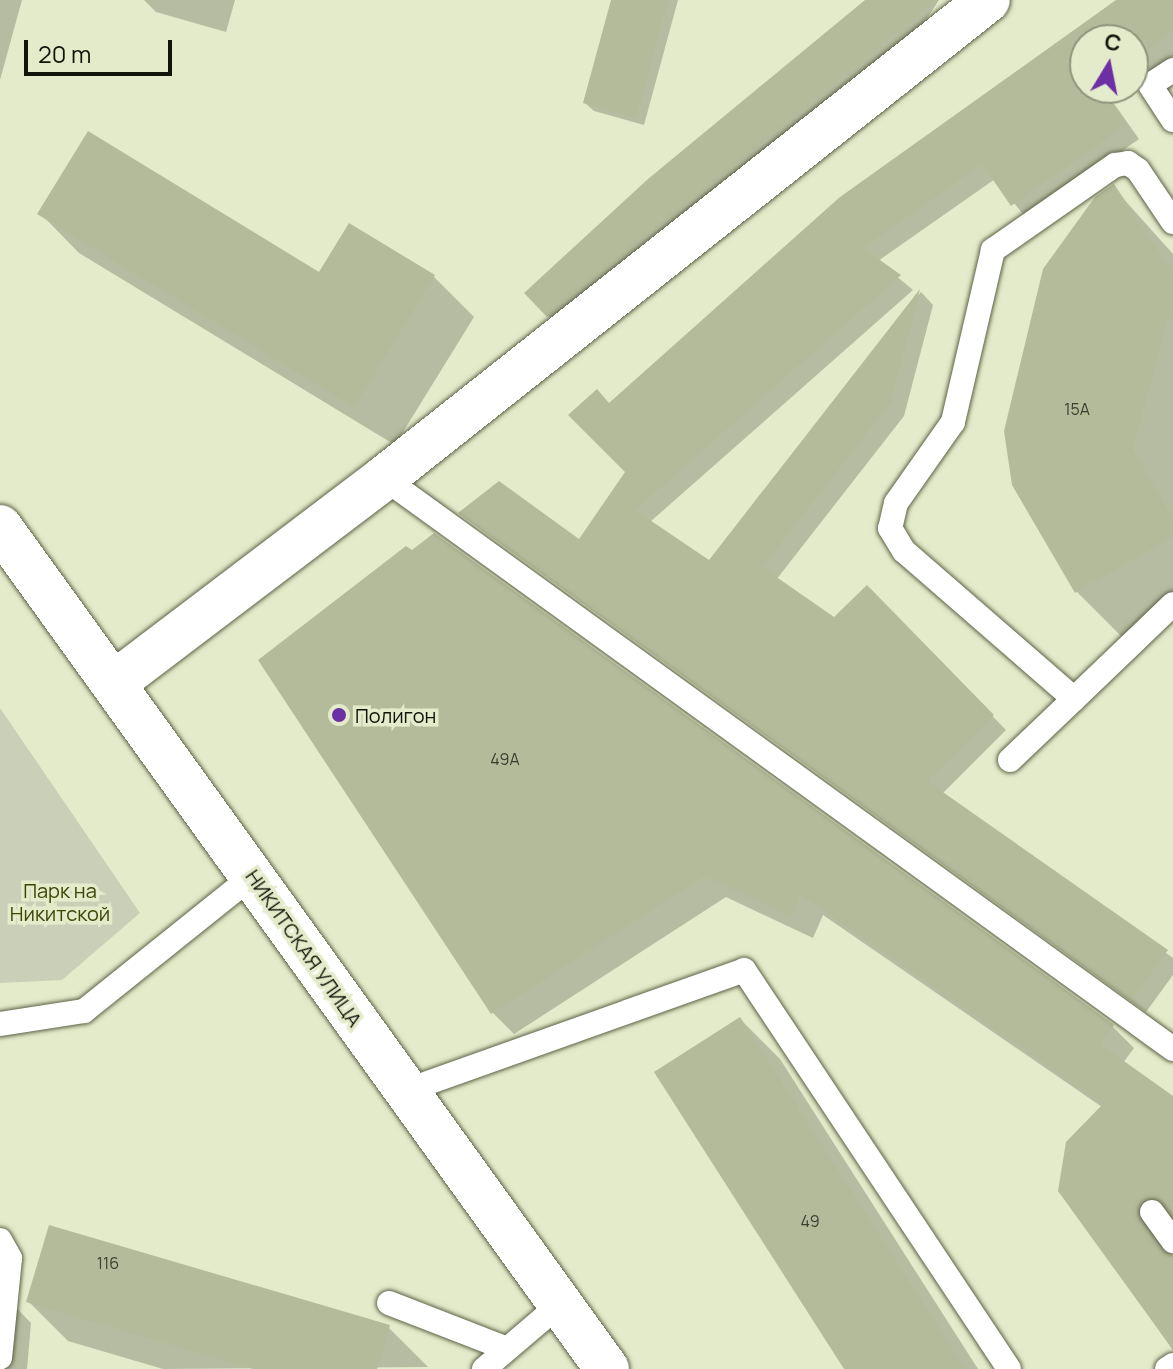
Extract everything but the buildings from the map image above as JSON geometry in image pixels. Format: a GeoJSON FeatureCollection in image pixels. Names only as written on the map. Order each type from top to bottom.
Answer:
{"type":"FeatureCollection","features":[{"type":"Feature","properties":{"kind":"street"},"geometry":{"type":"LineString","coordinates":[[114,683],[384,478],[988,0]]}},
{"type":"Feature","properties":{"kind":"street","name":"НИКИТСКАЯ УЛИЦА"},"geometry":{"type":"LineString","coordinates":[[0,527],[254,875],[405,1091],[607,1369]]}},
{"type":"Feature","properties":{"kind":"lane"},"geometry":{"type":"LineString","coordinates":[[1173,70],[1150,85],[1173,120]]}},
{"type":"Feature","properties":{"kind":"lane"},"geometry":{"type":"LineString","coordinates":[[1074,699],[904,551],[890,528],[896,503],[953,422],[993,250],[1115,165],[1128,163],[1138,170],[1173,222]]}},
{"type":"Feature","properties":{"kind":"lane"},"geometry":{"type":"LineString","coordinates":[[384,478],[1173,1049]]}},
{"type":"Feature","properties":{"kind":"lane"},"geometry":{"type":"LineString","coordinates":[[1010,760],[1173,604]]}},
{"type":"Feature","properties":{"kind":"lane"},"geometry":{"type":"LineString","coordinates":[[0,1024],[84,1011],[254,875]]}},
{"type":"Feature","properties":{"kind":"lane"},"geometry":{"type":"LineString","coordinates":[[405,1091],[744,970],[1009,1369]]}},
{"type":"Feature","properties":{"kind":"lane"},"geometry":{"type":"LineString","coordinates":[[1152,1212],[1173,1241]]}},
{"type":"Feature","properties":{"kind":"lane"},"geometry":{"type":"LineString","coordinates":[[0,1358],[3,1251]]}},
{"type":"Feature","properties":{"kind":"lane"},"geometry":{"type":"LineString","coordinates":[[389,1303],[505,1348]]}},
{"type":"Feature","properties":{"kind":"lane"},"geometry":{"type":"LineString","coordinates":[[484,1369],[560,1304]]}},
{"type":"Feature","properties":{"kind":"lane"},"geometry":{"type":"LineString","coordinates":[[1167,1369],[1173,1365]]}},
{"type":"Feature","properties":{"kind":"green space","name":"Парк на Никитской"},"geometry":{"type":"Polygon","coordinates":[[[0,708],[140,913],[62,980],[0,983],[0,708]]]}},
{"type":"Feature","properties":{"kind":"place","name":"Полигон"},"geometry":{"type":"Point","coordinates":[339,715]}}]}
